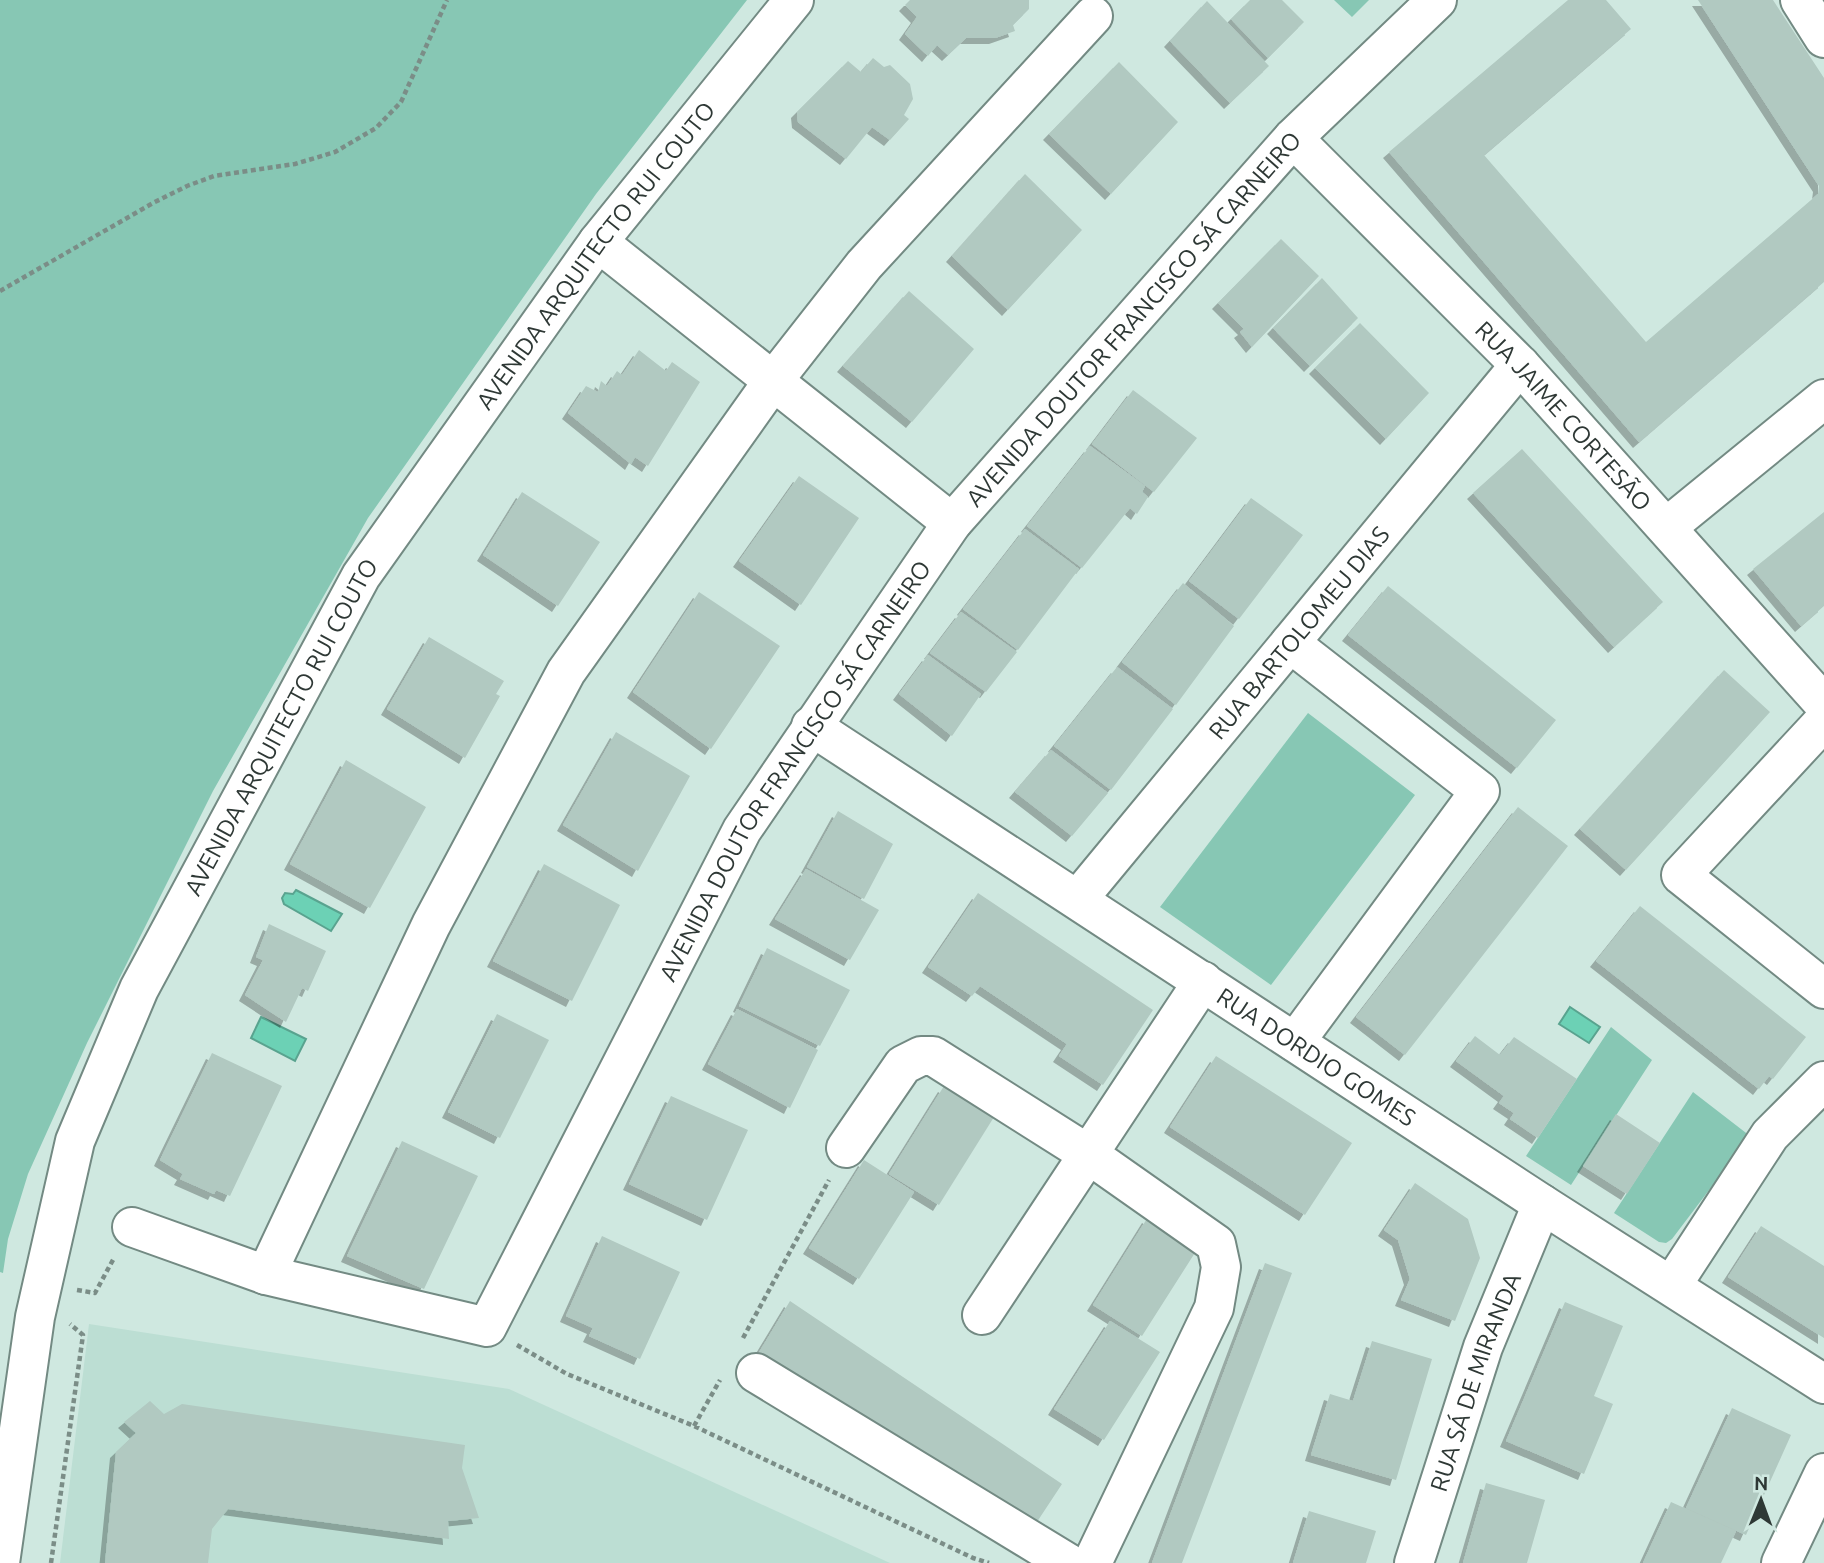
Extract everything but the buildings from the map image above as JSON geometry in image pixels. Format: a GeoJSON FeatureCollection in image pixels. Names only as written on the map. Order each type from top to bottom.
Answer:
{"type":"FeatureCollection","features":[{"type":"Feature","properties":{"kind":"street","name":"AVENIDA ARQUITECTO RUI COUTO"},"geometry":{"type":"LineString","coordinates":[[0,1563],[35,1317],[75,1141],[139,989],[361,576],[598,242],[794,0]]}},
{"type":"Feature","properties":{"kind":"street","name":"AVENIDA DOUTOR FRANCISCO SÁ CARNEIRO"},"geometry":{"type":"LineString","coordinates":[[487,1327],[742,830],[952,523],[1293,138],[1437,0]]}},
{"type":"Feature","properties":{"kind":"street"},"geometry":{"type":"LineString","coordinates":[[1800,0],[1824,38]]}},
{"type":"Feature","properties":{"kind":"street"},"geometry":{"type":"LineString","coordinates":[[266,1275],[431,925],[566,673],[773,381],[864,265],[1093,16]]}},
{"type":"Feature","properties":{"kind":"street","name":"RUA JAIME CORTESÃO"},"geometry":{"type":"LineString","coordinates":[[1293,138],[1520,365],[1824,704]]}},
{"type":"Feature","properties":{"kind":"street"},"geometry":{"type":"LineString","coordinates":[[598,242],[952,523]]}},
{"type":"Feature","properties":{"kind":"street","name":"RUA BARTOLOMEU DIAS"},"geometry":{"type":"LineString","coordinates":[[1078,899],[1520,365]]}},
{"type":"Feature","properties":{"kind":"street"},"geometry":{"type":"LineString","coordinates":[[1667,527],[1824,399]]}},
{"type":"Feature","properties":{"kind":"street"},"geometry":{"type":"LineString","coordinates":[[1290,643],[1480,791],[1295,1042]]}},
{"type":"Feature","properties":{"kind":"street"},"geometry":{"type":"LineString","coordinates":[[1824,721],[1681,875],[1824,989]]}},
{"type":"Feature","properties":{"kind":"street","name":"RUA DORDIO GOMES"},"geometry":{"type":"LineString","coordinates":[[811,726],[1542,1204],[1824,1384]]}},
{"type":"Feature","properties":{"kind":"street"},"geometry":{"type":"LineString","coordinates":[[982,1315],[1203,981]]}},
{"type":"Feature","properties":{"kind":"street"},"geometry":{"type":"LineString","coordinates":[[846,1148],[903,1065],[921,1056],[933,1056],[1088,1154],[1216,1244],[1221,1268],[1214,1308],[1092,1563]]}},
{"type":"Feature","properties":{"kind":"street"},"geometry":{"type":"LineString","coordinates":[[1672,1285],[1770,1135],[1824,1081]]}},
{"type":"Feature","properties":{"kind":"street","name":"RUA SÁ DE MIRANDA"},"geometry":{"type":"LineString","coordinates":[[1414,1563],[1483,1347],[1542,1204]]}},
{"type":"Feature","properties":{"kind":"street"},"geometry":{"type":"LineString","coordinates":[[131,1227],[266,1275],[487,1327]]}},
{"type":"Feature","properties":{"kind":"street"},"geometry":{"type":"LineString","coordinates":[[740,1363],[1068,1563]]}},
{"type":"Feature","properties":{"kind":"street"},"geometry":{"type":"LineString","coordinates":[[1781,1563],[1824,1473]]}},
{"type":"Feature","properties":{"kind":"path"},"geometry":{"type":"LineString","coordinates":[[0,291],[187,186],[214,176],[295,164],[335,152],[376,128],[401,102],[447,0]]}},
{"type":"Feature","properties":{"kind":"path"},"geometry":{"type":"LineString","coordinates":[[694,1426],[740,1363],[846,1148]]}},
{"type":"Feature","properties":{"kind":"path"},"geometry":{"type":"LineString","coordinates":[[65,1289],[95,1293],[131,1227]]}},
{"type":"Feature","properties":{"kind":"path"},"geometry":{"type":"LineString","coordinates":[[487,1327],[567,1374],[694,1426],[973,1558],[989,1563]]}},
{"type":"Feature","properties":{"kind":"shaded area"},"geometry":{"type":"Polygon","coordinates":[[[0,0],[747,0],[596,194],[368,518],[213,791],[87,1043],[28,1174],[8,1239],[3,1273],[0,1272],[0,0]]]}},
{"type":"Feature","properties":{"kind":"shaded area"},"geometry":{"type":"Polygon","coordinates":[[[1334,0],[1369,0],[1352,17],[1334,0]]]}},
{"type":"Feature","properties":{"kind":"shaded area"},"geometry":{"type":"Polygon","coordinates":[[[1308,713],[1415,795],[1271,985],[1160,907],[1308,713]]]}},
{"type":"Feature","properties":{"kind":"shaded area"},"geometry":{"type":"Polygon","coordinates":[[[296,890],[342,914],[331,931],[284,904],[282,898],[285,893],[293,894],[296,890]]]}},
{"type":"Feature","properties":{"kind":"shaded area"},"geometry":{"type":"Polygon","coordinates":[[[1570,1007],[1600,1027],[1589,1043],[1559,1024],[1570,1007]]]}},
{"type":"Feature","properties":{"kind":"shaded area"},"geometry":{"type":"Polygon","coordinates":[[[261,1017],[306,1039],[295,1061],[251,1038],[261,1017]]]}},
{"type":"Feature","properties":{"kind":"shaded area"},"geometry":{"type":"Polygon","coordinates":[[[1611,1027],[1652,1060],[1571,1185],[1526,1156],[1611,1027]]]}},
{"type":"Feature","properties":{"kind":"shaded area"},"geometry":{"type":"Polygon","coordinates":[[[1693,1092],[1750,1136],[1672,1239],[1666,1243],[1659,1242],[1614,1213],[1693,1092]]]}},
{"type":"Feature","properties":{"kind":"shaded area"},"geometry":{"type":"Polygon","coordinates":[[[89,1324],[509,1389],[890,1563],[60,1563],[89,1324]]]}}]}
